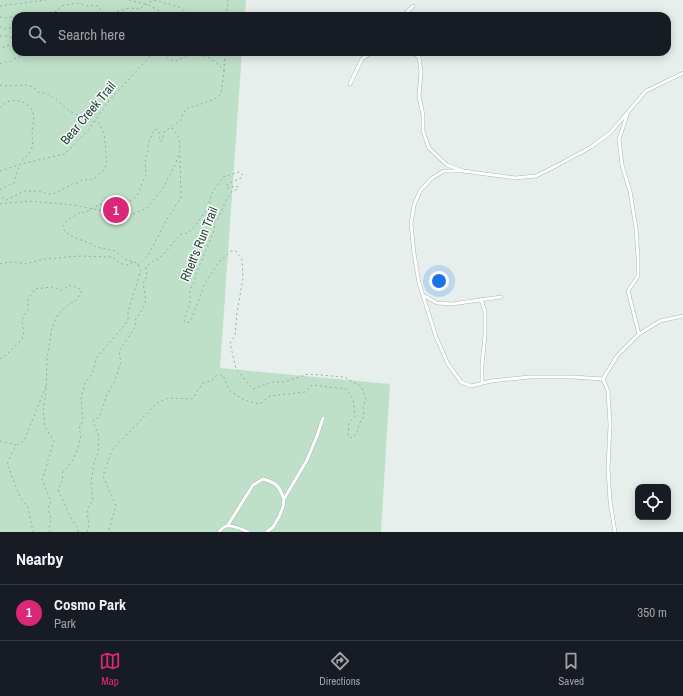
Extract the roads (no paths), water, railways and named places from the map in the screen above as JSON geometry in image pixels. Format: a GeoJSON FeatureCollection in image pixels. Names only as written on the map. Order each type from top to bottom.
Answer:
{"type":"FeatureCollection","features":[{"type":"Feature","properties":{"kind":"lane"},"geometry":{"type":"LineString","coordinates":[[407,12],[413,6]]}},
{"type":"Feature","properties":{"kind":"lane"},"geometry":{"type":"LineString","coordinates":[[350,84],[362,59],[366,56]]}},
{"type":"Feature","properties":{"kind":"lane"},"geometry":{"type":"LineString","coordinates":[[419,57],[421,71],[419,96],[423,115],[423,131],[429,148],[447,165],[463,170],[515,178],[536,176],[558,166],[591,147],[610,132],[646,91],[683,74]]}},
{"type":"Feature","properties":{"kind":"lane"},"geometry":{"type":"LineString","coordinates":[[629,110],[619,139],[622,165],[630,192],[636,228],[638,276],[628,291],[639,334]]}},
{"type":"Feature","properties":{"kind":"lane"},"geometry":{"type":"LineString","coordinates":[[463,170],[444,171],[432,178],[420,191],[414,205],[411,224],[419,283],[436,337],[448,364],[461,382],[471,386],[491,381],[528,377],[574,377],[603,379]]}},
{"type":"Feature","properties":{"kind":"lane"},"geometry":{"type":"LineString","coordinates":[[423,295],[437,303],[452,304],[501,297]]}},
{"type":"Feature","properties":{"kind":"lane"},"geometry":{"type":"LineString","coordinates":[[481,299],[484,312],[485,336],[482,364],[482,383]]}},
{"type":"Feature","properties":{"kind":"lane"},"geometry":{"type":"LineString","coordinates":[[603,379],[617,356],[639,334],[660,321],[683,316]]}},
{"type":"Feature","properties":{"kind":"lane"},"geometry":{"type":"LineString","coordinates":[[603,379],[608,391],[610,425],[608,468],[609,495],[614,532]]}},
{"type":"Feature","properties":{"kind":"lane"},"geometry":{"type":"LineString","coordinates":[[267,532],[279,517],[284,499],[307,460],[318,436],[323,418]]}},
{"type":"Feature","properties":{"kind":"lane"},"geometry":{"type":"LineString","coordinates":[[228,526],[253,485],[263,479],[272,482],[279,487],[284,499]]}},
{"type":"Feature","properties":{"kind":"lane"},"geometry":{"type":"LineString","coordinates":[[219,532],[224,526],[234,527],[248,532]]}},
{"type":"Feature","properties":{"kind":"place","name":"Cosmo Park"},"geometry":{"type":"Point","coordinates":[116,210]}}]}
